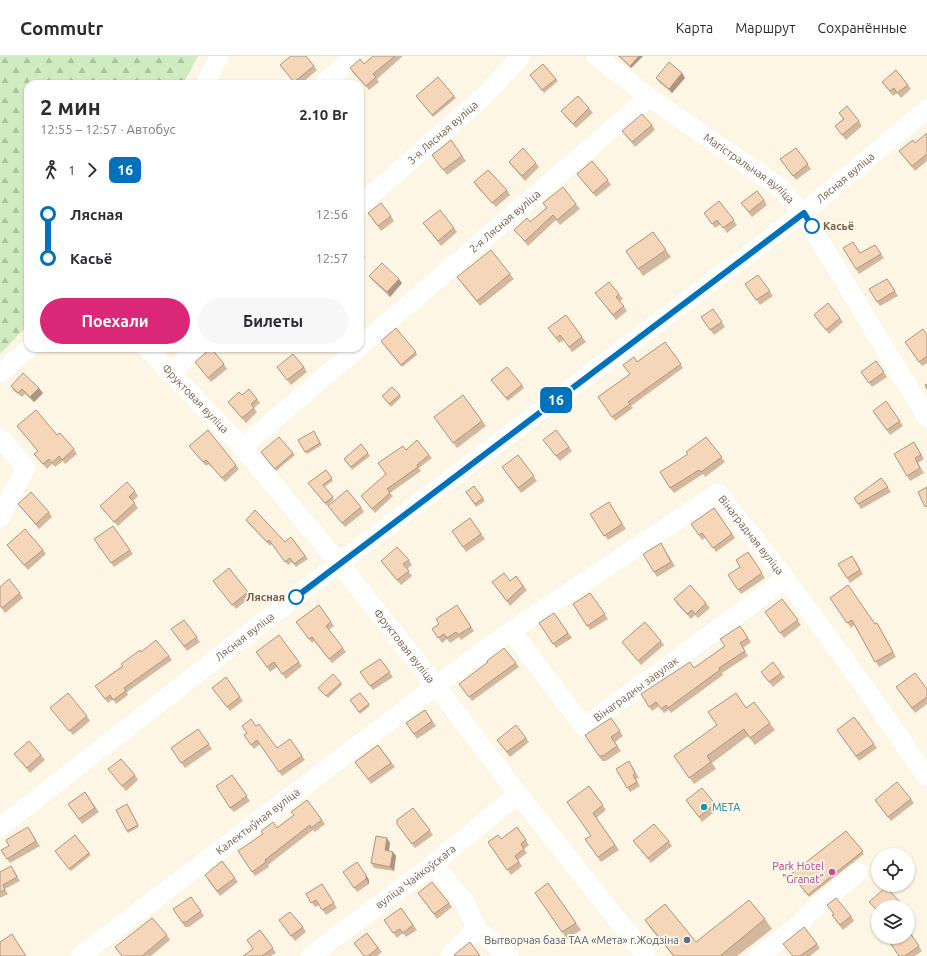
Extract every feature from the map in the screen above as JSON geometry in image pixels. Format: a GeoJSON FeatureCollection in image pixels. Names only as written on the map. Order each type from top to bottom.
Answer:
{"type":"FeatureCollection","features":[{"type":"Feature","properties":{"kind":"street"},"geometry":{"type":"LineString","coordinates":[[207,80],[219,56]]}},
{"type":"Feature","properties":{"kind":"street"},"geometry":{"type":"LineString","coordinates":[[328,80],[354,56]]}},
{"type":"Feature","properties":{"kind":"street","name":"3-я Лясная вуліца"},"geometry":{"type":"LineString","coordinates":[[364,202],[484,96],[521,56]]}},
{"type":"Feature","properties":{"kind":"street","name":"Магістральная вуліца"},"geometry":{"type":"LineString","coordinates":[[596,56],[649,97],[779,187],[804,213],[927,418]]}},
{"type":"Feature","properties":{"kind":"street","name":"2-я Лясная вуліца"},"geometry":{"type":"LineString","coordinates":[[364,343],[649,97]]}},
{"type":"Feature","properties":{"kind":"street","name":"Лясная вуліца"},"geometry":{"type":"LineString","coordinates":[[0,827],[339,564],[804,213],[927,109]]}},
{"type":"Feature","properties":{"kind":"street"},"geometry":{"type":"LineString","coordinates":[[0,373],[24,352]]}},
{"type":"Feature","properties":{"kind":"street","name":"Фруктовая вуліца"},"geometry":{"type":"LineString","coordinates":[[151,352],[242,447],[339,564],[646,956]]}},
{"type":"Feature","properties":{"kind":"street"},"geometry":{"type":"LineString","coordinates":[[170,373],[194,352]]}},
{"type":"Feature","properties":{"kind":"street"},"geometry":{"type":"LineString","coordinates":[[242,447],[353,352]]}},
{"type":"Feature","properties":{"kind":"street"},"geometry":{"type":"LineString","coordinates":[[0,438],[26,467],[0,518]]}},
{"type":"Feature","properties":{"kind":"street","name":"Вінаградная вуліца"},"geometry":{"type":"LineString","coordinates":[[436,686],[511,631],[718,493],[786,579],[864,686],[927,777]]}},
{"type":"Feature","properties":{"kind":"street","name":"Вінаградны завулак"},"geometry":{"type":"LineString","coordinates":[[511,631],[584,727],[786,579]]}},
{"type":"Feature","properties":{"kind":"street","name":"Калектыўная вуліца"},"geometry":{"type":"LineString","coordinates":[[80,956],[436,686]]}},
{"type":"Feature","properties":{"kind":"street","name":"вуліца Чайкоўскага"},"geometry":{"type":"LineString","coordinates":[[310,956],[433,864],[518,794]]}},
{"type":"Feature","properties":{"kind":"street"},"geometry":{"type":"LineString","coordinates":[[433,864],[464,901],[477,929],[509,956]]}},
{"type":"Feature","properties":{"kind":"street"},"geometry":{"type":"LineString","coordinates":[[759,956],[801,923],[807,915],[858,872]]}},
{"type":"Feature","properties":{"kind":"street"},"geometry":{"type":"LineString","coordinates":[[450,956],[477,929]]}},
{"type":"Feature","properties":{"kind":"green space"},"geometry":{"type":"Polygon","coordinates":[[[0,56],[198,56],[185,80],[24,80],[24,329],[0,354],[0,56]]]}},
{"type":"Feature","properties":{"kind":"building"},"geometry":{"type":"Polygon","coordinates":[[[291,56],[306,56],[314,66],[296,80],[292,80],[280,65],[291,56]]]}},
{"type":"Feature","properties":{"kind":"building"},"geometry":{"type":"Polygon","coordinates":[[[373,56],[395,56],[373,74],[376,77],[366,86],[364,80],[361,80],[350,68],[360,59],[364,64],[373,56]]]}},
{"type":"Feature","properties":{"kind":"building"},"geometry":{"type":"Polygon","coordinates":[[[619,56],[639,56],[630,66],[619,56]]]}},
{"type":"Feature","properties":{"kind":"building"},"geometry":{"type":"Polygon","coordinates":[[[669,62],[682,73],[669,89],[656,78],[669,62]]]}},
{"type":"Feature","properties":{"kind":"building"},"geometry":{"type":"Polygon","coordinates":[[[543,64],[556,79],[542,90],[530,75],[543,64]]]}},
{"type":"Feature","properties":{"kind":"building"},"geometry":{"type":"Polygon","coordinates":[[[896,70],[908,85],[897,93],[894,88],[890,91],[882,82],[896,70]]]}},
{"type":"Feature","properties":{"kind":"building"},"geometry":{"type":"Polygon","coordinates":[[[438,77],[454,96],[432,115],[416,96],[438,77]]]}},
{"type":"Feature","properties":{"kind":"building"},"geometry":{"type":"Polygon","coordinates":[[[578,96],[589,108],[573,124],[561,111],[578,96]]]}},
{"type":"Feature","properties":{"kind":"building"},"geometry":{"type":"Polygon","coordinates":[[[847,106],[859,121],[842,135],[835,126],[844,119],[839,113],[847,106]]]}},
{"type":"Feature","properties":{"kind":"building"},"geometry":{"type":"Polygon","coordinates":[[[642,114],[652,125],[632,142],[622,131],[642,114]]]}},
{"type":"Feature","properties":{"kind":"building"},"geometry":{"type":"Polygon","coordinates":[[[927,133],[927,154],[912,166],[899,151],[913,140],[915,143],[927,133]]]}},
{"type":"Feature","properties":{"kind":"building"},"geometry":{"type":"Polygon","coordinates":[[[451,140],[462,156],[443,170],[432,155],[451,140]]]}},
{"type":"Feature","properties":{"kind":"building"},"geometry":{"type":"Polygon","coordinates":[[[523,148],[536,163],[522,176],[509,162],[523,148]]]}},
{"type":"Feature","properties":{"kind":"building"},"geometry":{"type":"Polygon","coordinates":[[[796,148],[808,164],[793,176],[780,159],[796,148]]]}},
{"type":"Feature","properties":{"kind":"building"},"geometry":{"type":"Polygon","coordinates":[[[592,161],[608,180],[593,193],[577,174],[592,161]]]}},
{"type":"Feature","properties":{"kind":"building"},"geometry":{"type":"Polygon","coordinates":[[[488,170],[507,190],[492,203],[474,182],[488,170]]]}},
{"type":"Feature","properties":{"kind":"building"},"geometry":{"type":"Polygon","coordinates":[[[563,187],[576,204],[557,220],[553,215],[525,241],[514,230],[527,218],[530,222],[547,208],[543,203],[563,187]]]}},
{"type":"Feature","properties":{"kind":"building"},"geometry":{"type":"Polygon","coordinates":[[[757,191],[764,200],[749,212],[741,203],[757,191]]]}},
{"type":"Feature","properties":{"kind":"building"},"geometry":{"type":"Polygon","coordinates":[[[719,201],[734,220],[723,228],[717,220],[712,224],[704,213],[719,201]]]}},
{"type":"Feature","properties":{"kind":"building"},"geometry":{"type":"Polygon","coordinates":[[[381,203],[391,216],[378,226],[368,213],[381,203]]]}},
{"type":"Feature","properties":{"kind":"building"},"geometry":{"type":"Polygon","coordinates":[[[440,210],[454,228],[438,241],[423,223],[440,210]]]}},
{"type":"Feature","properties":{"kind":"building"},"geometry":{"type":"Polygon","coordinates":[[[653,232],[666,250],[638,269],[626,251],[653,232]]]}},
{"type":"Feature","properties":{"kind":"building"},"geometry":{"type":"Polygon","coordinates":[[[853,242],[860,253],[875,245],[881,254],[856,269],[843,248],[853,242]]]}},
{"type":"Feature","properties":{"kind":"building"},"geometry":{"type":"Polygon","coordinates":[[[491,250],[510,274],[477,301],[457,277],[491,250]]]}},
{"type":"Feature","properties":{"kind":"building"},"geometry":{"type":"Polygon","coordinates":[[[382,263],[399,279],[387,292],[369,276],[382,263]]]}},
{"type":"Feature","properties":{"kind":"building"},"geometry":{"type":"Polygon","coordinates":[[[758,275],[770,291],[756,300],[745,284],[758,275]]]}},
{"type":"Feature","properties":{"kind":"building"},"geometry":{"type":"Polygon","coordinates":[[[887,279],[895,291],[877,302],[869,289],[887,279]]]}},
{"type":"Feature","properties":{"kind":"building"},"geometry":{"type":"Polygon","coordinates":[[[609,282],[619,294],[616,297],[624,306],[613,315],[595,293],[609,282]]]}},
{"type":"Feature","properties":{"kind":"building"},"geometry":{"type":"Polygon","coordinates":[[[828,303],[840,318],[826,330],[814,315],[828,303]]]}},
{"type":"Feature","properties":{"kind":"building"},"geometry":{"type":"Polygon","coordinates":[[[713,309],[722,322],[710,330],[701,317],[713,309]]]}},
{"type":"Feature","properties":{"kind":"building"},"geometry":{"type":"Polygon","coordinates":[[[566,315],[582,337],[569,347],[560,335],[556,338],[548,328],[566,315]]]}},
{"type":"Feature","properties":{"kind":"building"},"geometry":{"type":"Polygon","coordinates":[[[396,328],[416,352],[401,365],[381,341],[396,328]]]}},
{"type":"Feature","properties":{"kind":"building"},"geometry":{"type":"Polygon","coordinates":[[[923,329],[927,335],[927,356],[919,362],[905,342],[923,329]]]}},
{"type":"Feature","properties":{"kind":"building"},"geometry":{"type":"Polygon","coordinates":[[[665,342],[681,364],[628,402],[630,404],[612,417],[598,397],[630,374],[623,365],[634,357],[637,362],[665,342]]]}},
{"type":"Feature","properties":{"kind":"building"},"geometry":{"type":"Polygon","coordinates":[[[206,352],[214,352],[224,364],[208,378],[195,362],[206,352]]]}},
{"type":"Feature","properties":{"kind":"building"},"geometry":{"type":"Polygon","coordinates":[[[293,354],[304,367],[287,380],[277,367],[293,354]]]}},
{"type":"Feature","properties":{"kind":"building"},"geometry":{"type":"Polygon","coordinates":[[[876,361],[884,372],[869,383],[861,372],[876,361]]]}},
{"type":"Feature","properties":{"kind":"building"},"geometry":{"type":"Polygon","coordinates":[[[507,367],[522,385],[506,398],[491,380],[507,367]]]}},
{"type":"Feature","properties":{"kind":"building"},"geometry":{"type":"Polygon","coordinates":[[[23,373],[39,388],[30,397],[22,389],[18,393],[11,386],[23,373]]]}},
{"type":"Feature","properties":{"kind":"building"},"geometry":{"type":"Polygon","coordinates":[[[392,387],[400,395],[389,404],[382,396],[392,387]]]}},
{"type":"Feature","properties":{"kind":"building"},"geometry":{"type":"Polygon","coordinates":[[[249,389],[257,399],[251,404],[254,408],[242,418],[228,402],[239,392],[242,395],[249,389]]]}},
{"type":"Feature","properties":{"kind":"building"},"geometry":{"type":"Polygon","coordinates":[[[463,395],[482,421],[453,443],[434,417],[463,395]]]}},
{"type":"Feature","properties":{"kind":"building"},"geometry":{"type":"Polygon","coordinates":[[[886,401],[900,421],[887,430],[873,411],[886,401]]]}},
{"type":"Feature","properties":{"kind":"building"},"geometry":{"type":"Polygon","coordinates":[[[36,410],[57,435],[60,433],[74,449],[62,460],[59,456],[52,463],[49,459],[43,464],[34,454],[38,451],[17,426],[36,410]]]}},
{"type":"Feature","properties":{"kind":"building"},"geometry":{"type":"Polygon","coordinates":[[[208,430],[236,465],[222,478],[206,460],[203,462],[189,446],[208,430]]]}},
{"type":"Feature","properties":{"kind":"building"},"geometry":{"type":"Polygon","coordinates":[[[556,430],[569,447],[556,456],[543,440],[556,430]]]}},
{"type":"Feature","properties":{"kind":"building"},"geometry":{"type":"Polygon","coordinates":[[[314,431],[320,443],[305,452],[298,440],[314,431]]]}},
{"type":"Feature","properties":{"kind":"building"},"geometry":{"type":"Polygon","coordinates":[[[279,437],[293,453],[275,469],[261,452],[279,437]]]}},
{"type":"Feature","properties":{"kind":"building"},"geometry":{"type":"Polygon","coordinates":[[[706,437],[722,457],[701,472],[699,470],[670,488],[660,472],[688,454],[686,452],[706,437]]]}},
{"type":"Feature","properties":{"kind":"building"},"geometry":{"type":"Polygon","coordinates":[[[417,440],[429,455],[417,465],[418,467],[387,489],[390,493],[372,509],[361,496],[386,474],[378,463],[403,446],[406,450],[417,440]]]}},
{"type":"Feature","properties":{"kind":"building"},"geometry":{"type":"Polygon","coordinates":[[[914,442],[921,455],[915,458],[920,468],[907,476],[894,454],[914,442]]]}},
{"type":"Feature","properties":{"kind":"building"},"geometry":{"type":"Polygon","coordinates":[[[361,444],[368,453],[351,467],[344,459],[361,444]]]}},
{"type":"Feature","properties":{"kind":"building"},"geometry":{"type":"Polygon","coordinates":[[[518,455],[534,476],[518,488],[502,467],[518,455]]]}},
{"type":"Feature","properties":{"kind":"building"},"geometry":{"type":"Polygon","coordinates":[[[326,470],[332,478],[323,485],[333,497],[325,503],[308,483],[326,470]]]}},
{"type":"Feature","properties":{"kind":"building"},"geometry":{"type":"Polygon","coordinates":[[[881,478],[888,487],[858,504],[854,498],[881,478]]]}},
{"type":"Feature","properties":{"kind":"building"},"geometry":{"type":"Polygon","coordinates":[[[127,482],[135,491],[129,497],[135,503],[114,522],[100,506],[127,482]]]}},
{"type":"Feature","properties":{"kind":"building"},"geometry":{"type":"Polygon","coordinates":[[[474,486],[483,498],[475,504],[466,492],[474,486]]]}},
{"type":"Feature","properties":{"kind":"building"},"geometry":{"type":"Polygon","coordinates":[[[927,487],[927,506],[925,507],[918,492],[927,487]]]}},
{"type":"Feature","properties":{"kind":"building"},"geometry":{"type":"Polygon","coordinates":[[[347,490],[361,507],[342,523],[328,506],[347,490]]]}},
{"type":"Feature","properties":{"kind":"building"},"geometry":{"type":"Polygon","coordinates":[[[31,492],[49,512],[36,524],[18,504],[31,492]]]}},
{"type":"Feature","properties":{"kind":"building"},"geometry":{"type":"Polygon","coordinates":[[[609,502],[622,524],[604,536],[590,514],[609,502]]]}},
{"type":"Feature","properties":{"kind":"building"},"geometry":{"type":"Polygon","coordinates":[[[714,508],[732,534],[713,548],[702,533],[699,535],[691,524],[714,508]]]}},
{"type":"Feature","properties":{"kind":"building"},"geometry":{"type":"Polygon","coordinates":[[[255,510],[285,542],[291,537],[305,556],[294,564],[290,558],[285,562],[269,540],[267,542],[246,520],[255,510]]]}},
{"type":"Feature","properties":{"kind":"building"},"geometry":{"type":"Polygon","coordinates":[[[470,518],[481,534],[463,547],[452,531],[470,518]]]}},
{"type":"Feature","properties":{"kind":"building"},"geometry":{"type":"Polygon","coordinates":[[[113,526],[130,550],[111,563],[94,539],[113,526]]]}},
{"type":"Feature","properties":{"kind":"building"},"geometry":{"type":"Polygon","coordinates":[[[25,529],[43,550],[24,565],[7,545],[25,529]]]}},
{"type":"Feature","properties":{"kind":"building"},"geometry":{"type":"Polygon","coordinates":[[[661,543],[671,562],[654,572],[643,554],[661,543]]]}},
{"type":"Feature","properties":{"kind":"building"},"geometry":{"type":"Polygon","coordinates":[[[397,547],[409,560],[403,564],[409,571],[397,580],[381,561],[397,547]]]}},
{"type":"Feature","properties":{"kind":"building"},"geometry":{"type":"Polygon","coordinates":[[[748,552],[762,573],[738,590],[728,575],[740,567],[736,560],[748,552]]]}},
{"type":"Feature","properties":{"kind":"building"},"geometry":{"type":"Polygon","coordinates":[[[852,556],[860,570],[847,578],[838,564],[852,556]]]}},
{"type":"Feature","properties":{"kind":"building"},"geometry":{"type":"Polygon","coordinates":[[[229,568],[248,592],[232,605],[213,581],[229,568]]]}},
{"type":"Feature","properties":{"kind":"building"},"geometry":{"type":"Polygon","coordinates":[[[504,573],[510,581],[516,576],[523,586],[507,601],[492,582],[504,573]]]}},
{"type":"Feature","properties":{"kind":"building"},"geometry":{"type":"Polygon","coordinates":[[[9,579],[20,593],[2,608],[0,605],[0,587],[9,579]]]}},
{"type":"Feature","properties":{"kind":"building"},"geometry":{"type":"Polygon","coordinates":[[[690,585],[706,603],[695,614],[692,610],[687,614],[674,599],[690,585]]]}},
{"type":"Feature","properties":{"kind":"building"},"geometry":{"type":"Polygon","coordinates":[[[848,585],[875,624],[877,623],[893,652],[875,662],[852,620],[847,623],[830,598],[848,585]]]}},
{"type":"Feature","properties":{"kind":"building"},"geometry":{"type":"Polygon","coordinates":[[[590,593],[605,614],[587,626],[573,604],[590,593]]]}},
{"type":"Feature","properties":{"kind":"building"},"geometry":{"type":"Polygon","coordinates":[[[782,599],[798,620],[780,633],[765,612],[782,599]]]}},
{"type":"Feature","properties":{"kind":"building"},"geometry":{"type":"Polygon","coordinates":[[[319,605],[331,622],[326,626],[343,648],[329,659],[312,637],[309,639],[296,622],[319,605]]]}},
{"type":"Feature","properties":{"kind":"building"},"geometry":{"type":"Polygon","coordinates":[[[457,605],[471,627],[458,635],[456,632],[447,638],[444,634],[438,638],[432,629],[439,624],[436,619],[457,605]]]}},
{"type":"Feature","properties":{"kind":"building"},"geometry":{"type":"Polygon","coordinates":[[[554,613],[568,633],[553,644],[539,623],[554,613]]]}},
{"type":"Feature","properties":{"kind":"building"},"geometry":{"type":"Polygon","coordinates":[[[184,620],[197,637],[184,646],[171,629],[184,620]]]}},
{"type":"Feature","properties":{"kind":"building"},"geometry":{"type":"Polygon","coordinates":[[[645,622],[661,641],[638,661],[622,642],[645,622]]]}},
{"type":"Feature","properties":{"kind":"building"},"geometry":{"type":"Polygon","coordinates":[[[740,626],[748,638],[740,643],[745,651],[719,668],[720,670],[668,708],[666,705],[661,709],[656,702],[649,707],[641,694],[690,662],[694,668],[725,646],[720,639],[740,626]]]}},
{"type":"Feature","properties":{"kind":"building"},"geometry":{"type":"Polygon","coordinates":[[[279,635],[299,662],[282,674],[274,662],[267,667],[256,652],[279,635]]]}},
{"type":"Feature","properties":{"kind":"building"},"geometry":{"type":"Polygon","coordinates":[[[156,640],[169,656],[124,688],[126,691],[113,700],[110,695],[105,699],[95,686],[123,666],[121,664],[140,650],[141,652],[156,640]]]}},
{"type":"Feature","properties":{"kind":"building"},"geometry":{"type":"Polygon","coordinates":[[[504,648],[516,663],[469,697],[459,684],[504,648]]]}},
{"type":"Feature","properties":{"kind":"building"},"geometry":{"type":"Polygon","coordinates":[[[380,659],[390,672],[370,686],[360,672],[380,659]]]}},
{"type":"Feature","properties":{"kind":"building"},"geometry":{"type":"Polygon","coordinates":[[[773,662],[781,673],[769,682],[761,672],[773,662]]]}},
{"type":"Feature","properties":{"kind":"building"},"geometry":{"type":"Polygon","coordinates":[[[915,673],[927,689],[927,697],[912,708],[896,687],[915,673]]]}},
{"type":"Feature","properties":{"kind":"building"},"geometry":{"type":"Polygon","coordinates":[[[333,674],[341,683],[326,696],[318,688],[333,674]]]}},
{"type":"Feature","properties":{"kind":"building"},"geometry":{"type":"Polygon","coordinates":[[[226,677],[240,697],[227,707],[212,688],[226,677]]]}},
{"type":"Feature","properties":{"kind":"building"},"geometry":{"type":"Polygon","coordinates":[[[68,693],[87,716],[69,731],[50,708],[68,693]]]}},
{"type":"Feature","properties":{"kind":"building"},"geometry":{"type":"Polygon","coordinates":[[[360,693],[369,704],[359,712],[350,700],[360,693]]]}},
{"type":"Feature","properties":{"kind":"building"},"geometry":{"type":"Polygon","coordinates":[[[736,693],[746,708],[754,702],[770,723],[750,738],[744,729],[707,756],[711,762],[689,778],[674,756],[717,725],[708,712],[736,693]]]}},
{"type":"Feature","properties":{"kind":"building"},"geometry":{"type":"Polygon","coordinates":[[[425,710],[432,721],[414,734],[406,723],[425,710]]]}},
{"type":"Feature","properties":{"kind":"building"},"geometry":{"type":"Polygon","coordinates":[[[854,717],[874,744],[856,756],[837,730],[854,717]]]}},
{"type":"Feature","properties":{"kind":"building"},"geometry":{"type":"Polygon","coordinates":[[[611,718],[620,731],[611,737],[617,746],[603,756],[599,756],[585,735],[611,718]]]}},
{"type":"Feature","properties":{"kind":"building"},"geometry":{"type":"Polygon","coordinates":[[[251,719],[256,726],[259,724],[277,748],[290,739],[302,756],[279,772],[257,740],[251,745],[244,735],[247,733],[242,726],[251,719]]]}},
{"type":"Feature","properties":{"kind":"building"},"geometry":{"type":"Polygon","coordinates":[[[516,725],[526,738],[507,752],[497,740],[516,725]]]}},
{"type":"Feature","properties":{"kind":"building"},"geometry":{"type":"Polygon","coordinates":[[[198,729],[209,744],[181,763],[171,748],[198,729]]]}},
{"type":"Feature","properties":{"kind":"building"},"geometry":{"type":"Polygon","coordinates":[[[29,741],[41,755],[27,768],[14,754],[29,741]]]}},
{"type":"Feature","properties":{"kind":"building"},"geometry":{"type":"Polygon","coordinates":[[[378,745],[391,763],[368,779],[355,762],[378,745]]]}},
{"type":"Feature","properties":{"kind":"building"},"geometry":{"type":"Polygon","coordinates":[[[121,759],[135,775],[122,786],[108,769],[121,759]]]}},
{"type":"Feature","properties":{"kind":"building"},"geometry":{"type":"Polygon","coordinates":[[[629,761],[635,773],[633,775],[637,782],[627,788],[616,769],[629,761]]]}},
{"type":"Feature","properties":{"kind":"building"},"geometry":{"type":"Polygon","coordinates":[[[232,775],[247,796],[230,808],[216,786],[232,775]]]}},
{"type":"Feature","properties":{"kind":"building"},"geometry":{"type":"Polygon","coordinates":[[[897,782],[911,799],[888,817],[875,800],[897,782]]]}},
{"type":"Feature","properties":{"kind":"building"},"geometry":{"type":"Polygon","coordinates":[[[589,786],[603,805],[593,813],[615,845],[598,857],[585,839],[591,836],[567,802],[589,786]]]}},
{"type":"Feature","properties":{"kind":"building","name":"МЕТА"},"geometry":{"type":"Polygon","coordinates":[[[702,788],[715,804],[699,817],[686,800],[702,788]]]}},
{"type":"Feature","properties":{"kind":"building"},"geometry":{"type":"Polygon","coordinates":[[[85,792],[95,808],[79,819],[68,804],[85,792]]]}},
{"type":"Feature","properties":{"kind":"building"},"geometry":{"type":"Polygon","coordinates":[[[307,800],[322,820],[311,828],[310,825],[252,872],[238,851],[263,834],[261,831],[273,822],[277,828],[294,815],[291,812],[307,800]]]}},
{"type":"Feature","properties":{"kind":"building"},"geometry":{"type":"Polygon","coordinates":[[[127,804],[138,825],[127,831],[116,810],[127,804]]]}},
{"type":"Feature","properties":{"kind":"building"},"geometry":{"type":"Polygon","coordinates":[[[413,808],[430,830],[412,844],[397,824],[397,820],[413,808]]]}},
{"type":"Feature","properties":{"kind":"building"},"geometry":{"type":"Polygon","coordinates":[[[654,824],[669,841],[648,858],[633,841],[654,824]]]}},
{"type":"Feature","properties":{"kind":"building"},"geometry":{"type":"Polygon","coordinates":[[[28,827],[36,841],[7,859],[1,850],[9,846],[6,840],[28,827]]]}},
{"type":"Feature","properties":{"kind":"building"},"geometry":{"type":"Polygon","coordinates":[[[517,827],[526,840],[521,844],[524,849],[515,856],[519,862],[507,870],[488,842],[498,835],[501,839],[517,827]]]}},
{"type":"Feature","properties":{"kind":"building"},"geometry":{"type":"Polygon","coordinates":[[[846,831],[863,851],[808,895],[791,874],[846,831]]]}},
{"type":"Feature","properties":{"kind":"building"},"geometry":{"type":"Polygon","coordinates":[[[75,835],[89,853],[69,869],[55,851],[75,835]]]}},
{"type":"Feature","properties":{"kind":"building"},"geometry":{"type":"Polygon","coordinates":[[[376,836],[387,838],[385,850],[393,852],[390,867],[371,863],[376,836]]]}},
{"type":"Feature","properties":{"kind":"building"},"geometry":{"type":"Polygon","coordinates":[[[222,861],[235,878],[217,891],[205,875],[222,861]]]}},
{"type":"Feature","properties":{"kind":"building"},"geometry":{"type":"Polygon","coordinates":[[[357,862],[366,875],[366,879],[354,888],[343,872],[357,862]]]}},
{"type":"Feature","properties":{"kind":"building"},"geometry":{"type":"Polygon","coordinates":[[[11,866],[17,877],[3,885],[5,890],[0,892],[0,872],[11,866]]]}},
{"type":"Feature","properties":{"kind":"building"},"geometry":{"type":"Polygon","coordinates":[[[432,882],[449,903],[434,914],[418,893],[432,882]]]}},
{"type":"Feature","properties":{"kind":"building"},"geometry":{"type":"Polygon","coordinates":[[[548,883],[576,923],[562,932],[535,893],[548,883]]]}},
{"type":"Feature","properties":{"kind":"building"},"geometry":{"type":"Polygon","coordinates":[[[322,884],[334,903],[322,910],[316,900],[311,903],[306,894],[322,884]]]}},
{"type":"Feature","properties":{"kind":"building"},"geometry":{"type":"Polygon","coordinates":[[[880,892],[891,892],[898,900],[871,900],[880,892]]]}},
{"type":"Feature","properties":{"kind":"building"},"geometry":{"type":"Polygon","coordinates":[[[191,897],[201,911],[186,922],[182,922],[173,909],[191,897]]]}},
{"type":"Feature","properties":{"kind":"building"},"geometry":{"type":"Polygon","coordinates":[[[836,898],[851,916],[840,925],[832,915],[834,914],[827,905],[836,898]]]}},
{"type":"Feature","properties":{"kind":"building"},"geometry":{"type":"Polygon","coordinates":[[[749,900],[765,919],[720,956],[674,956],[645,920],[665,904],[696,942],[749,900]]]}},
{"type":"Feature","properties":{"kind":"building"},"geometry":{"type":"Polygon","coordinates":[[[401,908],[413,925],[403,933],[400,929],[393,933],[384,920],[401,908]]]}},
{"type":"Feature","properties":{"kind":"building"},"geometry":{"type":"Polygon","coordinates":[[[290,912],[303,927],[291,936],[279,920],[290,912]]]}},
{"type":"Feature","properties":{"kind":"building"},"geometry":{"type":"Polygon","coordinates":[[[152,918],[167,935],[142,956],[122,956],[115,947],[152,918]]]}},
{"type":"Feature","properties":{"kind":"building"},"geometry":{"type":"Polygon","coordinates":[[[804,927],[817,944],[800,956],[793,956],[783,944],[804,927]]]}},
{"type":"Feature","properties":{"kind":"building"},"geometry":{"type":"Polygon","coordinates":[[[260,930],[273,948],[262,956],[243,956],[253,949],[247,940],[260,930]]]}},
{"type":"Feature","properties":{"kind":"building"},"geometry":{"type":"Polygon","coordinates":[[[367,933],[378,948],[368,956],[364,956],[354,943],[367,933]]]}},
{"type":"Feature","properties":{"kind":"building"},"geometry":{"type":"Polygon","coordinates":[[[12,934],[26,956],[0,956],[0,942],[12,934]]]}},
{"type":"Feature","properties":{"kind":"building"},"geometry":{"type":"Polygon","coordinates":[[[915,940],[919,946],[905,956],[899,956],[891,944],[915,944],[915,940]]]}},
{"type":"Feature","properties":{"kind":"building"},"geometry":{"type":"Polygon","coordinates":[[[470,942],[480,956],[454,955],[470,942]]]}},
{"type":"Feature","properties":{"kind":"bus line","name":"16"},"geometry":{"type":"LineString","coordinates":[[296,597],[804,213],[812,226]]}},
{"type":"Feature","properties":{"kind":"place","name":"Касьё"},"geometry":{"type":"Point","coordinates":[812,226]}},
{"type":"Feature","properties":{"kind":"place","name":"Лясная"},"geometry":{"type":"Point","coordinates":[296,597]}},
{"type":"Feature","properties":{"kind":"place","name":"МЕТА"},"geometry":{"type":"Point","coordinates":[704,807]}},
{"type":"Feature","properties":{"kind":"place","name":"Park Hotel \"Granat\""},"geometry":{"type":"Point","coordinates":[832,872]}},
{"type":"Feature","properties":{"kind":"place","name":"Вытворчая база ТАА «Мета» г.Жодзіна"},"geometry":{"type":"Point","coordinates":[687,940]}}]}
